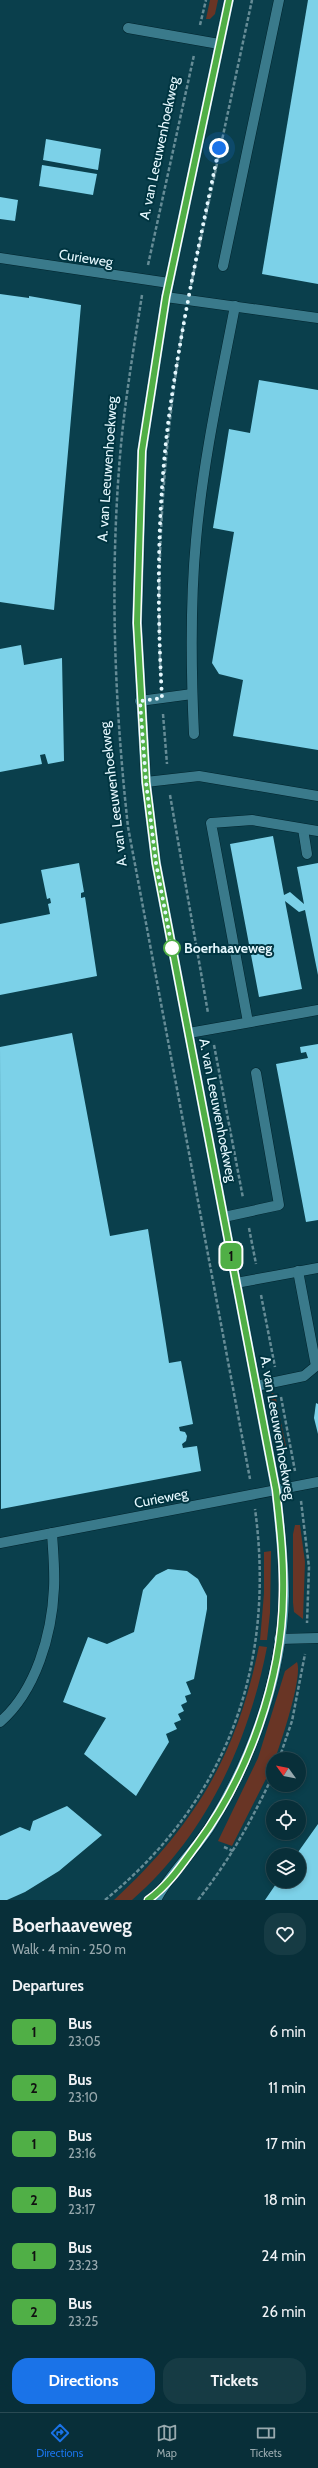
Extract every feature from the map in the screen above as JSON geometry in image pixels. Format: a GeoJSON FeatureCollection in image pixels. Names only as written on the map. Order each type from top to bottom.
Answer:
{"type":"FeatureCollection","features":[{"type":"Feature","properties":{"kind":"street","name":"A. van Leeuwenhoekweg"},"geometry":{"type":"LineString","coordinates":[[148,1900],[158,1896],[210,1826],[243,1766],[265,1703],[279,1639],[284,1597],[283,1544],[276,1490],[156,863],[146,782],[140,701],[137,623],[142,451],[166,297],[229,0]]}},
{"type":"Feature","properties":{"kind":"street"},"geometry":{"type":"LineString","coordinates":[[223,266],[279,0]]}},
{"type":"Feature","properties":{"kind":"street"},"geometry":{"type":"LineString","coordinates":[[128,28],[219,44]]}},
{"type":"Feature","properties":{"kind":"street","name":"Curieweg"},"geometry":{"type":"LineString","coordinates":[[0,258],[145,281],[169,283]]}},
{"type":"Feature","properties":{"kind":"street"},"geometry":{"type":"LineString","coordinates":[[166,297],[318,318]]}},
{"type":"Feature","properties":{"kind":"street"},"geometry":{"type":"LineString","coordinates":[[194,734],[192,694],[196,541],[205,462],[235,306]]}},
{"type":"Feature","properties":{"kind":"street"},"geometry":{"type":"LineString","coordinates":[[140,701],[192,694]]}},
{"type":"Feature","properties":{"kind":"street"},"geometry":{"type":"LineString","coordinates":[[146,782],[199,776],[318,796]]}},
{"type":"Feature","properties":{"kind":"street"},"geometry":{"type":"LineString","coordinates":[[248,1022],[211,823],[252,820],[318,831]]}},
{"type":"Feature","properties":{"kind":"street"},"geometry":{"type":"LineString","coordinates":[[303,829],[307,854]]}},
{"type":"Feature","properties":{"kind":"street"},"geometry":{"type":"LineString","coordinates":[[189,1032],[318,1010]]}},
{"type":"Feature","properties":{"kind":"street"},"geometry":{"type":"LineString","coordinates":[[224,1217],[279,1205],[256,1073]]}},
{"type":"Feature","properties":{"kind":"street"},"geometry":{"type":"LineString","coordinates":[[236,1282],[318,1268]]}},
{"type":"Feature","properties":{"kind":"street"},"geometry":{"type":"LineString","coordinates":[[256,1386],[304,1376],[316,1366],[298,1271]]}},
{"type":"Feature","properties":{"kind":"street","name":"Curieweg"},"geometry":{"type":"LineString","coordinates":[[0,1544],[253,1496],[298,1485],[318,1482]]}},
{"type":"Feature","properties":{"kind":"street"},"geometry":{"type":"LineString","coordinates":[[0,1722],[23,1694],[36,1667],[46,1639],[54,1587],[52,1533]]}},
{"type":"Feature","properties":{"kind":"street"},"geometry":{"type":"LineString","coordinates":[[279,1639],[318,1638]]}},
{"type":"Feature","properties":{"kind":"path","name":"A. van Leeuwenhoekweg"},"geometry":{"type":"LineString","coordinates":[[105,1900],[130,1880],[158,1851],[182,1820],[219,1763],[235,1725],[247,1687],[260,1600],[260,1548],[253,1496],[129,835],[119,746],[114,656],[114,596],[119,468],[129,375],[145,281],[206,0]]}},
{"type":"Feature","properties":{"kind":"path","name":"A. van Leeuwenhoekweg"},"geometry":{"type":"LineString","coordinates":[[252,0],[187,300],[168,425],[160,536],[162,698],[168,780],[173,821],[245,1212],[298,1485]]}},
{"type":"Feature","properties":{"kind":"path"},"geometry":{"type":"LineString","coordinates":[[198,1900],[233,1851],[258,1808],[266,1790]]}},
{"type":"Feature","properties":{"kind":"path"},"geometry":{"type":"LineString","coordinates":[[224,1847],[233,1851]]}},
{"type":"Feature","properties":{"kind":"shaded area"},"geometry":{"type":"Polygon","coordinates":[[[210,0],[218,0],[215,14],[210,19],[206,19],[210,0]]]}},
{"type":"Feature","properties":{"kind":"shaded area"},"geometry":{"type":"Polygon","coordinates":[[[272,1393],[275,1394],[286,1446],[280,1445],[270,1412],[270,1398],[272,1393]]]}},
{"type":"Feature","properties":{"kind":"shaded area"},"geometry":{"type":"Polygon","coordinates":[[[295,1525],[300,1525],[305,1562],[303,1619],[294,1612],[293,1603],[293,1534],[295,1525]]]}},
{"type":"Feature","properties":{"kind":"shaded area"},"geometry":{"type":"Polygon","coordinates":[[[271,1551],[270,1613],[267,1640],[260,1640],[264,1593],[264,1552],[271,1551]]]}},
{"type":"Feature","properties":{"kind":"shaded area"},"geometry":{"type":"Polygon","coordinates":[[[259,1646],[267,1647],[249,1717],[236,1751],[220,1785],[202,1817],[182,1847],[158,1875],[132,1900],[114,1900],[143,1872],[168,1844],[190,1815],[209,1786],[225,1754],[238,1721],[250,1685],[259,1646]]]}},
{"type":"Feature","properties":{"kind":"shaded area"},"geometry":{"type":"Polygon","coordinates":[[[297,1662],[297,1681],[286,1725],[278,1752],[266,1752],[266,1779],[232,1846],[218,1841],[258,1758],[285,1671],[297,1662]]]}},
{"type":"Feature","properties":{"kind":"building"},"geometry":{"type":"Polygon","coordinates":[[[308,0],[318,0],[318,284],[262,274],[308,0]]]}},
{"type":"Feature","properties":{"kind":"building"},"geometry":{"type":"Polygon","coordinates":[[[46,139],[101,149],[98,170],[43,160],[46,139]]]}},
{"type":"Feature","properties":{"kind":"building"},"geometry":{"type":"Polygon","coordinates":[[[42,165],[97,174],[93,195],[39,186],[42,165]]]}},
{"type":"Feature","properties":{"kind":"building"},"geometry":{"type":"Polygon","coordinates":[[[0,197],[18,200],[15,221],[0,219],[0,197]]]}},
{"type":"Feature","properties":{"kind":"building"},"geometry":{"type":"Polygon","coordinates":[[[0,294],[29,298],[29,296],[81,305],[54,610],[0,602],[0,294]]]}},
{"type":"Feature","properties":{"kind":"building"},"geometry":{"type":"Polygon","coordinates":[[[259,380],[318,390],[318,750],[233,736],[243,680],[219,674],[212,663],[234,532],[213,528],[229,429],[250,433],[259,380]]]}},
{"type":"Feature","properties":{"kind":"building"},"geometry":{"type":"Polygon","coordinates":[[[21,645],[24,665],[62,658],[64,761],[48,764],[45,754],[40,755],[42,764],[0,772],[0,649],[21,645]]]}},
{"type":"Feature","properties":{"kind":"building"},"geometry":{"type":"Polygon","coordinates":[[[273,836],[284,895],[290,892],[304,904],[297,867],[318,863],[318,975],[305,910],[299,912],[285,901],[302,989],[259,997],[230,844],[273,836]]]}},
{"type":"Feature","properties":{"kind":"building"},"geometry":{"type":"Polygon","coordinates":[[[79,863],[84,892],[81,893],[81,898],[85,897],[97,976],[0,995],[0,924],[50,914],[48,904],[51,903],[50,898],[47,899],[41,870],[79,863]]]}},
{"type":"Feature","properties":{"kind":"building"},"geometry":{"type":"Polygon","coordinates":[[[72,1033],[110,1236],[148,1229],[169,1363],[181,1361],[193,1424],[179,1427],[180,1431],[185,1432],[187,1436],[186,1441],[182,1444],[183,1448],[197,1446],[201,1471],[1,1509],[0,1047],[72,1033]]]}},
{"type":"Feature","properties":{"kind":"building"},"geometry":{"type":"Polygon","coordinates":[[[318,1044],[318,1220],[306,1222],[276,1064],[308,1058],[306,1052],[301,1053],[300,1047],[318,1044]]]}},
{"type":"Feature","properties":{"kind":"building"},"geometry":{"type":"Polygon","coordinates":[[[316,1403],[318,1404],[318,1434],[314,1418],[316,1403]]]}},
{"type":"Feature","properties":{"kind":"building"},"geometry":{"type":"Polygon","coordinates":[[[168,1569],[187,1571],[198,1579],[207,1596],[207,1609],[194,1679],[186,1682],[191,1694],[185,1696],[187,1702],[181,1705],[184,1711],[178,1714],[181,1720],[174,1723],[177,1729],[166,1734],[169,1742],[136,1796],[84,1754],[106,1718],[63,1702],[88,1637],[107,1644],[134,1632],[143,1590],[156,1575],[168,1569]]]}},
{"type":"Feature","properties":{"kind":"building"},"geometry":{"type":"Polygon","coordinates":[[[67,1806],[102,1835],[59,1871],[25,1892],[7,1900],[0,1900],[0,1836],[20,1827],[30,1831],[33,1821],[67,1806]]]}},
{"type":"Feature","properties":{"kind":"building"},"geometry":{"type":"Polygon","coordinates":[[[318,1824],[318,1900],[265,1900],[273,1888],[306,1888],[306,1848],[301,1848],[318,1824]]]}},
{"type":"Feature","properties":{"kind":"bus line","name":"1"},"geometry":{"type":"LineString","coordinates":[[148,1900],[160,1892],[182,1865],[210,1826],[228,1796],[243,1766],[254,1740],[277,1658],[284,1597],[283,1544],[276,1490],[156,863],[146,782],[140,701],[137,623],[138,526],[142,451],[166,297],[229,0]]}},
{"type":"Feature","properties":{"kind":"place","name":"Boerhaaveweg"},"geometry":{"type":"Point","coordinates":[172,948]}},
{"type":"Feature","properties":{"kind":"route"},"geometry":{"type":"LineString","coordinates":[[172,948],[156,863],[146,782],[140,701],[162,698],[159,640],[160,536],[168,425],[187,300],[219,148]]}}]}
